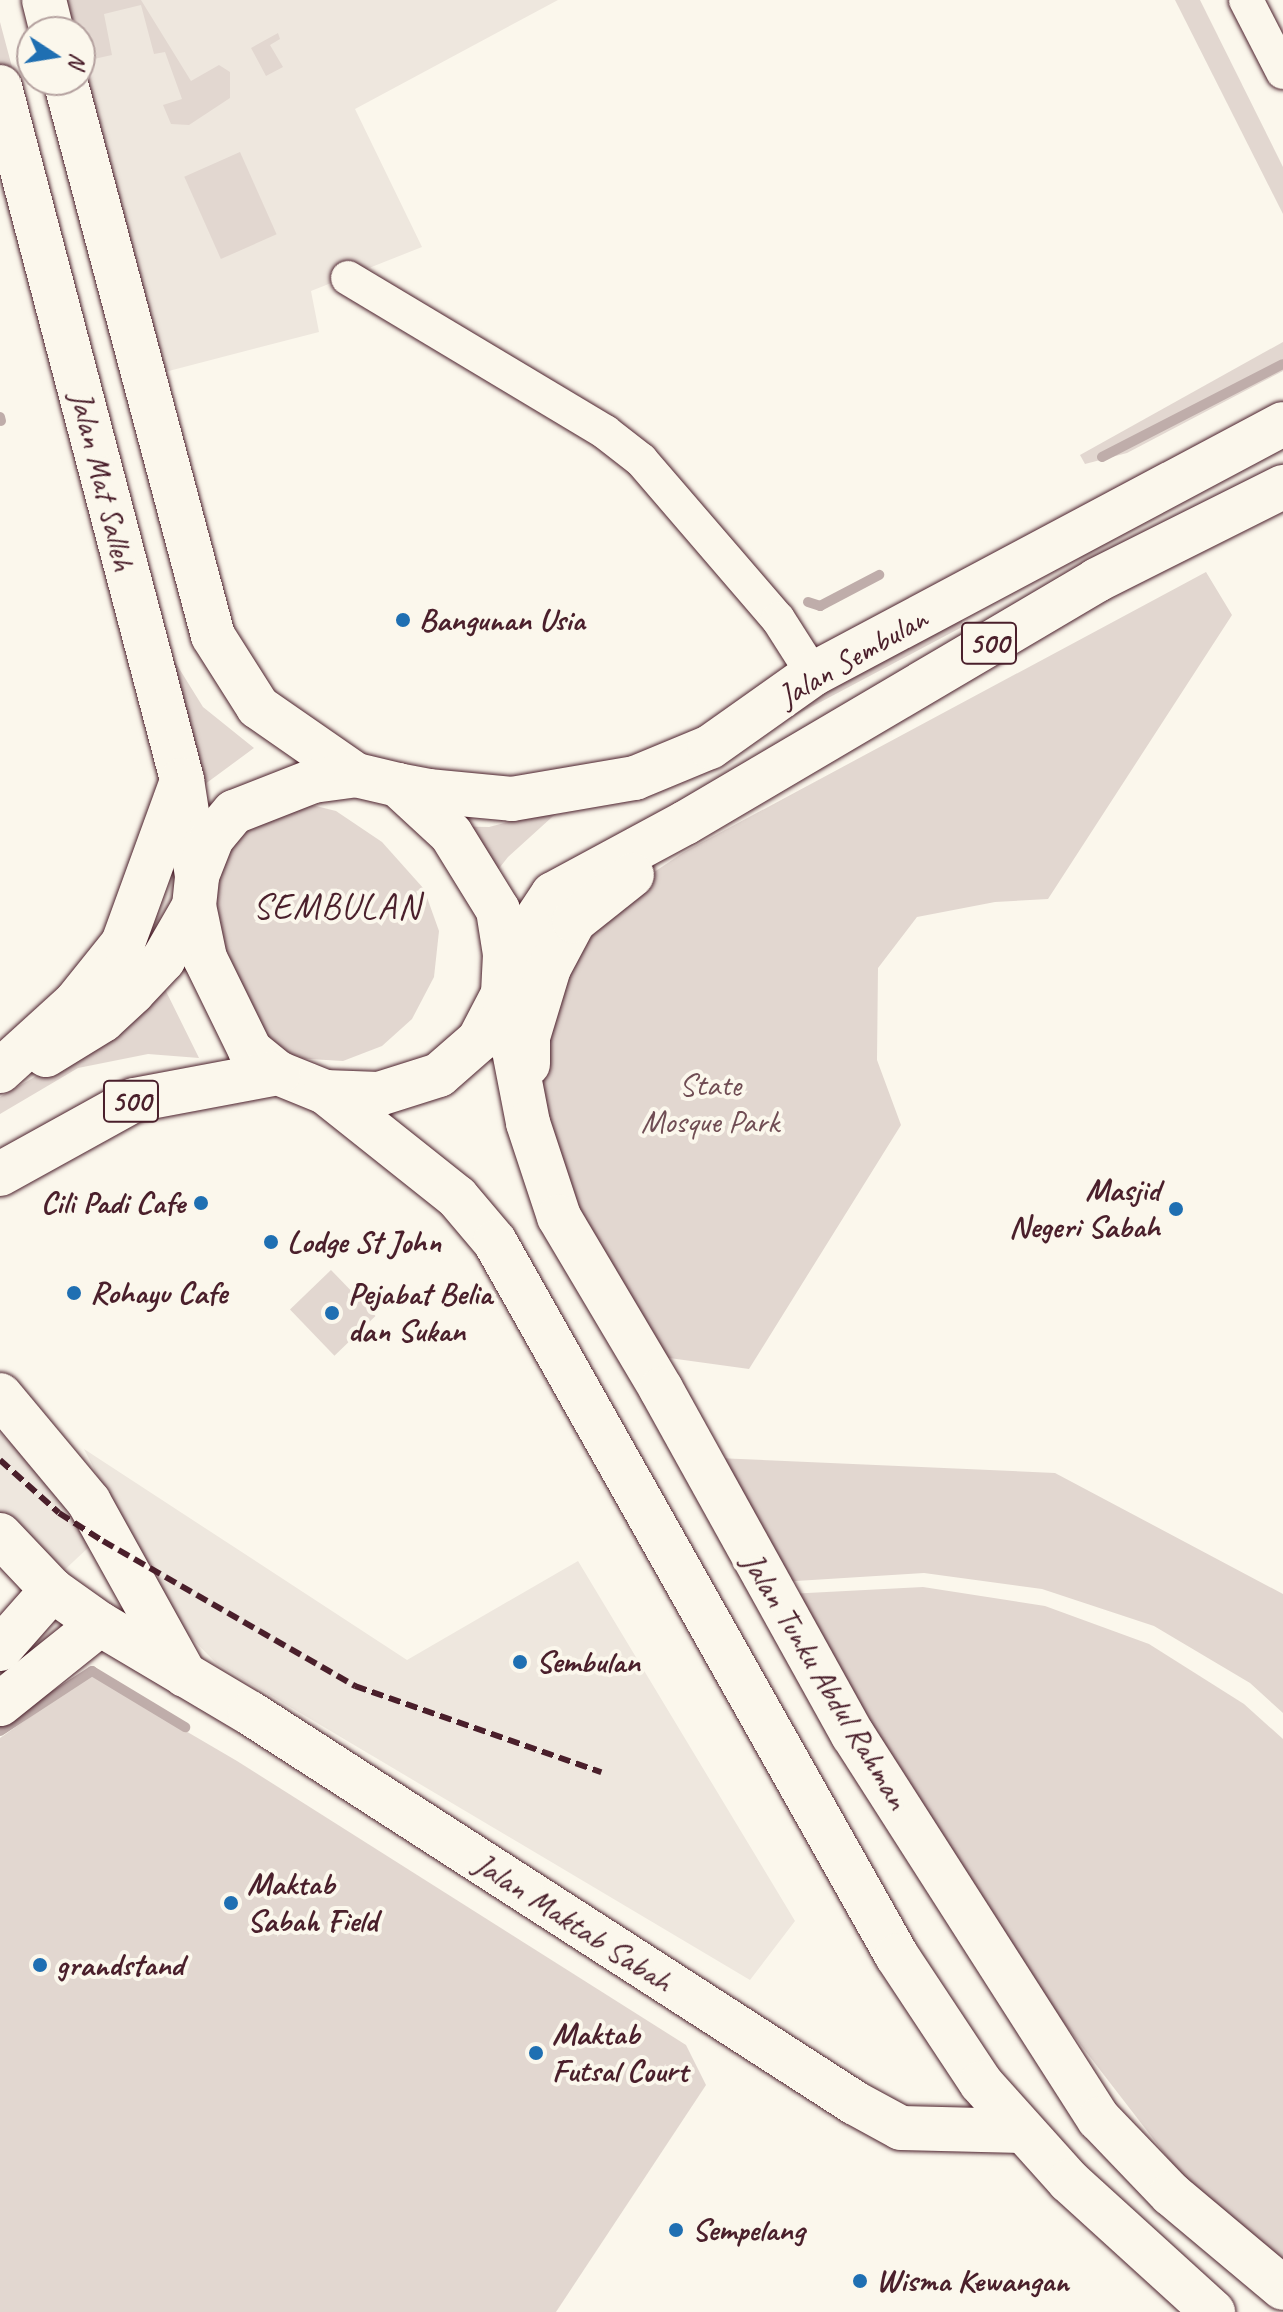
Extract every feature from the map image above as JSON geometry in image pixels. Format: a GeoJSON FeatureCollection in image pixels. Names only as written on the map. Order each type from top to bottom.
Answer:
{"type":"FeatureCollection","features":[{"type":"Feature","properties":{"kind":"main road","name":"Jalan Mat Salleh"},"geometry":{"type":"LineString","coordinates":[[0,87],[182,780],[195,891]]}},
{"type":"Feature","properties":{"kind":"main road","name":"Jalan Mat Salleh"},"geometry":{"type":"LineString","coordinates":[[69,96],[213,636],[258,707],[356,775]]}},
{"type":"Feature","properties":{"kind":"main road","name":"Jalan Sembulan"},"geometry":{"type":"LineString","coordinates":[[398,785],[512,799],[635,778],[710,747],[813,674],[1283,424]]}},
{"type":"Feature","properties":{"kind":"main road","name":"Jalan Sembulan"},"geometry":{"type":"LineString","coordinates":[[503,994],[523,939],[553,894],[685,823],[1097,580],[1283,487]]}},
{"type":"Feature","properties":{"kind":"main road"},"geometry":{"type":"LineString","coordinates":[[724,799],[739,777],[805,728],[813,674]]}},
{"type":"Feature","properties":{"kind":"main road","name":"500"},"geometry":{"type":"LineString","coordinates":[[0,1084],[103,1020],[163,960],[195,891],[212,838],[234,812],[313,781],[356,775],[398,785],[451,834],[498,910],[505,954],[503,994],[479,1040],[439,1075],[379,1094],[325,1092],[278,1073],[250,1050],[213,983],[195,891]]}},
{"type":"Feature","properties":{"kind":"main road"},"geometry":{"type":"LineString","coordinates":[[0,1071],[75,1003],[123,943],[182,780]]}},
{"type":"Feature","properties":{"kind":"main road","name":"500"},"geometry":{"type":"LineString","coordinates":[[528,1123],[528,1037],[549,968],[567,932],[574,921],[648,863],[685,823]]}},
{"type":"Feature","properties":{"kind":"main road","name":"Jalan Tunku Abdul Rahman"},"geometry":{"type":"LineString","coordinates":[[503,994],[528,1123],[559,1217],[661,1389],[853,1735],[1099,2119],[1171,2194],[1283,2288]]}},
{"type":"Feature","properties":{"kind":"main road","name":"500"},"geometry":{"type":"LineString","coordinates":[[6,1178],[134,1100],[278,1073]]}},
{"type":"Feature","properties":{"kind":"main road"},"geometry":{"type":"LineString","coordinates":[[325,1092],[457,1197],[495,1242],[897,1956],[973,2071],[1022,2131],[1069,2181],[1213,2312]]}},
{"type":"Feature","properties":{"kind":"main road","name":"Jalan Maktab Sabah"},"geometry":{"type":"LineString","coordinates":[[0,1395],[100,1523],[185,1675]]}},
{"type":"Feature","properties":{"kind":"main road"},"geometry":{"type":"LineString","coordinates":[[0,1704],[100,1624],[105,1556],[100,1523]]}},
{"type":"Feature","properties":{"kind":"main road","name":"Jalan Maktab Sabah"},"geometry":{"type":"LineString","coordinates":[[0,1535],[52,1590],[100,1624],[567,1916],[694,2003],[901,2128],[1022,2131]]}},
{"type":"Feature","properties":{"kind":"main road"},"geometry":{"type":"LineString","coordinates":[[0,1649],[52,1590]]}},
{"type":"Feature","properties":{"kind":"street"},"geometry":{"type":"LineString","coordinates":[[1246,0],[1283,72]]}},
{"type":"Feature","properties":{"kind":"street"},"geometry":{"type":"LineString","coordinates":[[348,278],[605,432],[641,460],[778,619],[813,674]]}},
{"type":"Feature","properties":{"kind":"shaded area"},"geometry":{"type":"Polygon","coordinates":[[[58,0],[558,0],[355,109],[422,247],[311,291],[319,332],[161,373],[85,96],[96,96],[96,16],[69,16],[58,0]]]}},
{"type":"Feature","properties":{"kind":"shaded area"},"geometry":{"type":"Polygon","coordinates":[[[0,1433],[94,1525],[90,1546],[58,1576],[0,1516],[0,1433]]]}},
{"type":"Feature","properties":{"kind":"shaded area"},"geometry":{"type":"Polygon","coordinates":[[[84,1449],[407,1660],[578,1561],[795,1921],[750,1980],[216,1663],[168,1614],[84,1449]]]}},
{"type":"Feature","properties":{"kind":"green space"},"geometry":{"type":"Polygon","coordinates":[[[58,0],[141,0],[191,81],[219,65],[230,72],[230,98],[189,125],[171,124],[163,105],[182,99],[165,52],[154,54],[141,5],[104,14],[112,55],[96,58],[96,16],[62,16],[58,0]]]}},
{"type":"Feature","properties":{"kind":"green space"},"geometry":{"type":"Polygon","coordinates":[[[1175,0],[1200,0],[1283,167],[1283,214],[1175,0]]]}},
{"type":"Feature","properties":{"kind":"green space"},"geometry":{"type":"Polygon","coordinates":[[[0,22],[16,82],[16,96],[20,96],[167,649],[203,707],[254,748],[193,793],[0,87],[0,22]]]}},
{"type":"Feature","properties":{"kind":"green space"},"geometry":{"type":"Polygon","coordinates":[[[278,33],[280,39],[270,45],[283,67],[266,76],[251,48],[278,33]]]}},
{"type":"Feature","properties":{"kind":"green space"},"geometry":{"type":"Polygon","coordinates":[[[240,152],[277,234],[221,259],[184,177],[240,152]]]}},
{"type":"Feature","properties":{"kind":"green space"},"geometry":{"type":"Polygon","coordinates":[[[1283,342],[1283,371],[1127,453],[1085,464],[1080,455],[1283,342]]]}},
{"type":"Feature","properties":{"kind":"green space","name":"State Mosque Park"},"geometry":{"type":"Polygon","coordinates":[[[1206,572],[1232,615],[1048,899],[995,902],[917,917],[878,968],[877,1060],[901,1125],[749,1369],[633,1353],[542,1173],[531,1011],[563,933],[684,852],[1206,572]]]}},
{"type":"Feature","properties":{"kind":"green space"},"geometry":{"type":"Polygon","coordinates":[[[959,614],[964,626],[781,723],[804,683],[959,614]]]}},
{"type":"Feature","properties":{"kind":"green space"},"geometry":{"type":"Polygon","coordinates":[[[296,801],[336,811],[382,842],[424,889],[439,931],[434,977],[412,1019],[382,1046],[343,1061],[293,1058],[247,1031],[203,885],[216,845],[296,801]]]}},
{"type":"Feature","properties":{"kind":"green space"},"geometry":{"type":"Polygon","coordinates":[[[562,808],[508,857],[478,895],[442,826],[489,827],[562,808]]]}},
{"type":"Feature","properties":{"kind":"green space"},"geometry":{"type":"Polygon","coordinates":[[[158,975],[199,1058],[148,1054],[78,1068],[0,1114],[0,1097],[71,1056],[158,975]]]}},
{"type":"Feature","properties":{"kind":"green space","name":"Pejabat Belia dan Sukan"},"geometry":{"type":"Polygon","coordinates":[[[331,1270],[375,1316],[334,1356],[290,1310],[331,1270]]]}},
{"type":"Feature","properties":{"kind":"green space"},"geometry":{"type":"Polygon","coordinates":[[[717,1458],[1055,1473],[1283,1594],[1283,1713],[1250,1683],[1154,1626],[1042,1589],[924,1573],[780,1582],[717,1458]]]}},
{"type":"Feature","properties":{"kind":"green space"},"geometry":{"type":"Polygon","coordinates":[[[923,1587],[1045,1606],[1149,1644],[1244,1704],[1283,1739],[1283,2274],[1215,2219],[1050,2005],[788,1594],[923,1587]]]}},
{"type":"Feature","properties":{"kind":"green space","name":"Maktab Sabah Field"},"geometry":{"type":"Polygon","coordinates":[[[90,1675],[237,1761],[686,2045],[706,2085],[556,2312],[0,2312],[0,1738],[90,1675]]]}},
{"type":"Feature","properties":{"kind":"waterway"},"geometry":{"type":"LineString","coordinates":[[1102,457],[1283,364]]}},
{"type":"Feature","properties":{"kind":"waterway"},"geometry":{"type":"LineString","coordinates":[[0,417],[1,421]]}},
{"type":"Feature","properties":{"kind":"waterway"},"geometry":{"type":"LineString","coordinates":[[808,602],[820,606],[879,575]]}},
{"type":"Feature","properties":{"kind":"waterway"},"geometry":{"type":"LineString","coordinates":[[0,1731],[92,1671],[185,1727]]}},
{"type":"Feature","properties":{"kind":"railway"},"geometry":{"type":"LineString","coordinates":[[0,1460],[59,1513],[355,1686],[601,1772]]}},
{"type":"Feature","properties":{"kind":"place","name":"Bangunan Usia"},"geometry":{"type":"Point","coordinates":[403,620]}},
{"type":"Feature","properties":{"kind":"place","name":"Cili Padi Cafe"},"geometry":{"type":"Point","coordinates":[201,1203]}},
{"type":"Feature","properties":{"kind":"place","name":"Masjid Negeri Sabah"},"geometry":{"type":"Point","coordinates":[1176,1209]}},
{"type":"Feature","properties":{"kind":"place","name":"Lodge St John"},"geometry":{"type":"Point","coordinates":[271,1242]}},
{"type":"Feature","properties":{"kind":"place","name":"Rohayu Cafe"},"geometry":{"type":"Point","coordinates":[74,1293]}},
{"type":"Feature","properties":{"kind":"place","name":"Pejabat Belia dan Sukan"},"geometry":{"type":"Point","coordinates":[332,1313]}},
{"type":"Feature","properties":{"kind":"place","name":"Sembulan"},"geometry":{"type":"Point","coordinates":[520,1662]}},
{"type":"Feature","properties":{"kind":"place","name":"Maktab Sabah Field"},"geometry":{"type":"Point","coordinates":[231,1903]}},
{"type":"Feature","properties":{"kind":"place","name":"grandstand"},"geometry":{"type":"Point","coordinates":[40,1965]}},
{"type":"Feature","properties":{"kind":"place","name":"Maktab Futsal Court"},"geometry":{"type":"Point","coordinates":[536,2053]}},
{"type":"Feature","properties":{"kind":"place","name":"Sempelang"},"geometry":{"type":"Point","coordinates":[676,2230]}},
{"type":"Feature","properties":{"kind":"place","name":"Wisma Kewangan"},"geometry":{"type":"Point","coordinates":[860,2281]}},
{"type":"Feature","properties":{"kind":"district","name":"SEMBULAN"},"geometry":{"type":"Point","coordinates":[337,907]}}]}
